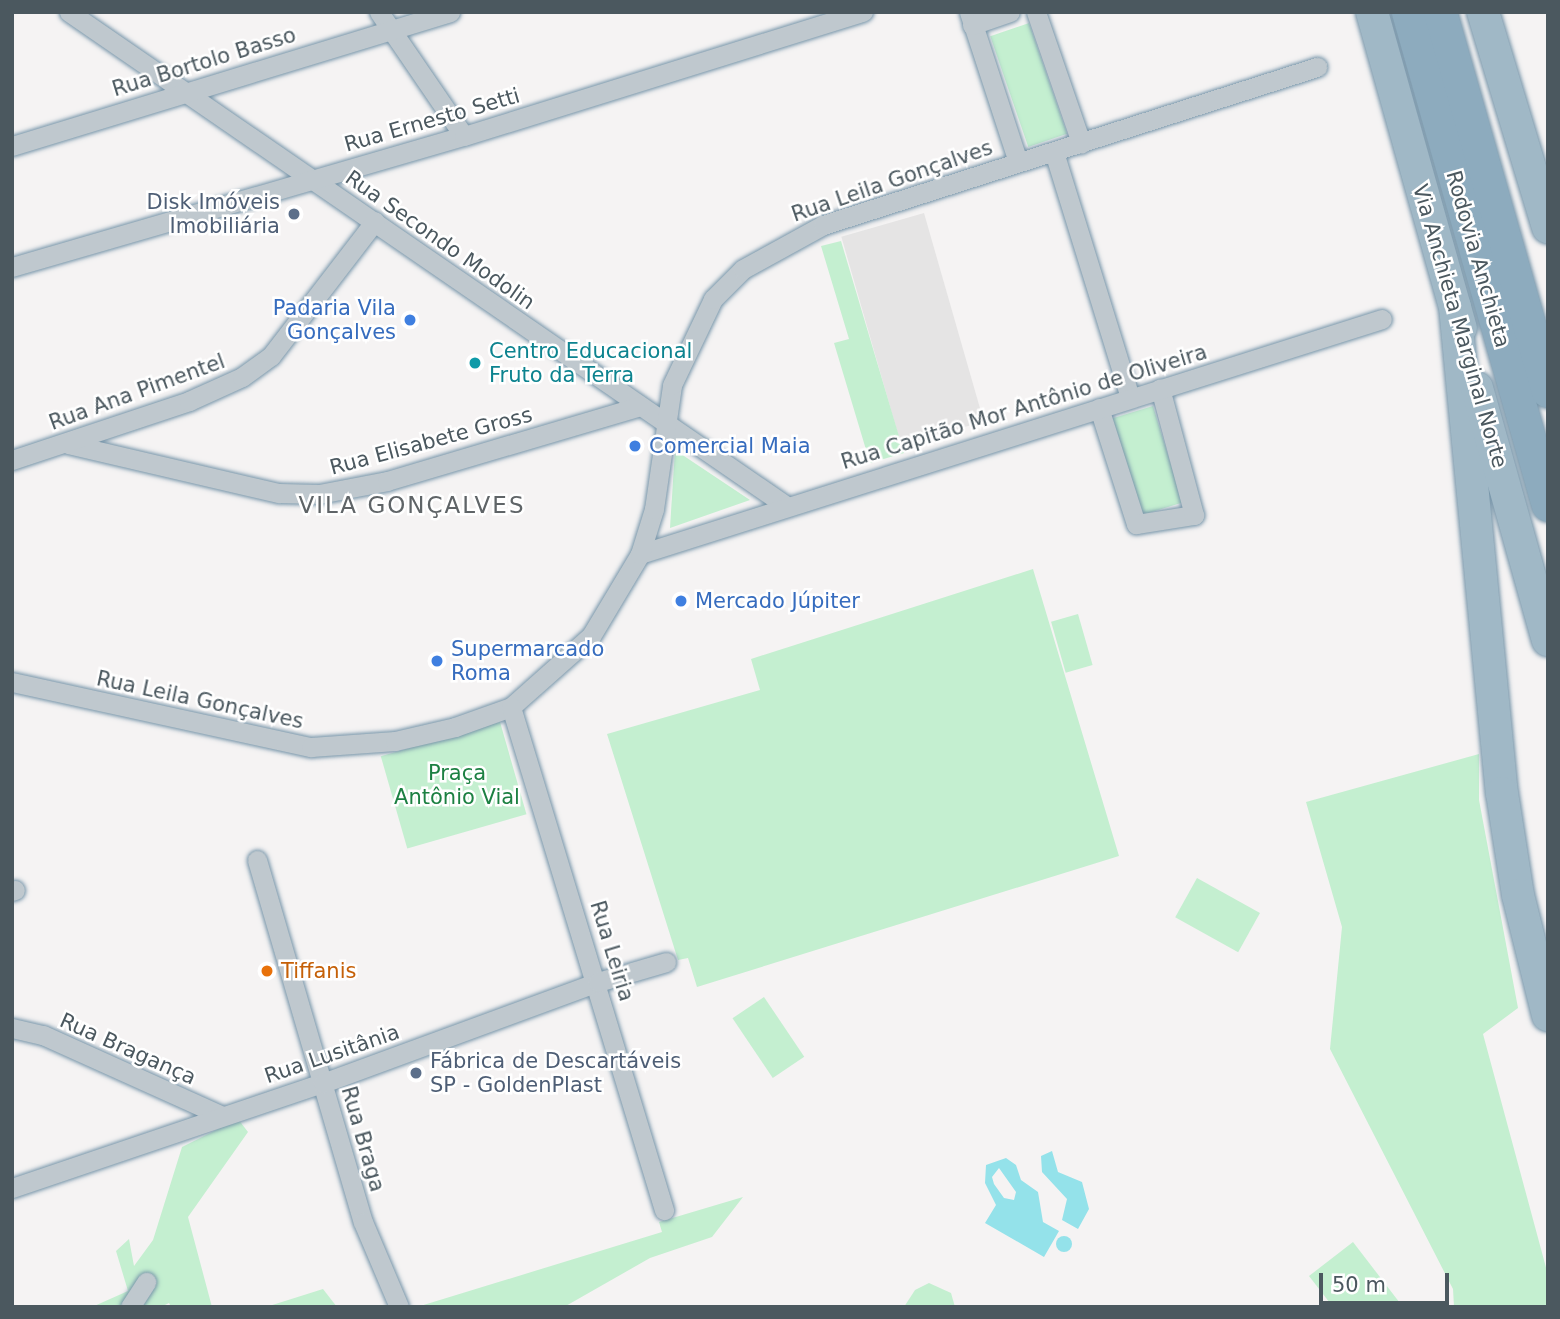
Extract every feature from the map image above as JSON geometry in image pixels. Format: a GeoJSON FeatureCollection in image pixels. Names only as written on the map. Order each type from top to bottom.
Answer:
{"type":"FeatureCollection","features":[{"type":"Feature","properties":{"kind":"highway","name":"Via Anchieta Marginal Norte"},"geometry":{"type":"LineString","coordinates":[[1372,12],[1548,640]]}},
{"type":"Feature","properties":{"kind":"highway","name":"Rodovia Anchieta"},"geometry":{"type":"LineString","coordinates":[[1408,12],[1548,505]]}},
{"type":"Feature","properties":{"kind":"highway","name":"Rodovia Anchieta"},"geometry":{"type":"LineString","coordinates":[[1440,12],[1548,391]]}},
{"type":"Feature","properties":{"kind":"highway"},"geometry":{"type":"LineString","coordinates":[[1483,12],[1548,227]]}},
{"type":"Feature","properties":{"kind":"highway"},"geometry":{"type":"LineString","coordinates":[[1455,307],[1502,793],[1518,895],[1548,1016]]}},
{"type":"Feature","properties":{"kind":"street","name":"Rua Secondo Modolin"},"geometry":{"type":"LineString","coordinates":[[69,12],[187,90],[310,178],[785,505]]}},
{"type":"Feature","properties":{"kind":"street"},"geometry":{"type":"LineString","coordinates":[[379,12],[464,136]]}},
{"type":"Feature","properties":{"kind":"street","name":"Rua Bortolo Basso"},"geometry":{"type":"LineString","coordinates":[[12,146],[187,90],[450,12]]}},
{"type":"Feature","properties":{"kind":"street","name":"Rua Ernesto Setti"},"geometry":{"type":"LineString","coordinates":[[12,267],[310,178],[464,136],[863,12]]}},
{"type":"Feature","properties":{"kind":"street"},"geometry":{"type":"LineString","coordinates":[[1010,12],[970,18],[1018,162]]}},
{"type":"Feature","properties":{"kind":"street"},"geometry":{"type":"LineString","coordinates":[[1036,12],[1081,143]]}},
{"type":"Feature","properties":{"kind":"street","name":"Rua Leila Gonçalves"},"geometry":{"type":"LineString","coordinates":[[12,682],[311,747],[395,741],[467,724],[511,707],[591,636],[640,554],[654,509],[663,422],[672,385],[694,332],[713,299],[743,269],[823,225],[1317,66]]}},
{"type":"Feature","properties":{"kind":"street"},"geometry":{"type":"LineString","coordinates":[[1054,152],[1130,397]]}},
{"type":"Feature","properties":{"kind":"street","name":"Rua Ana Pimentel"},"geometry":{"type":"LineString","coordinates":[[12,460],[68,444],[242,377],[271,355],[375,221]]}},
{"type":"Feature","properties":{"kind":"street","name":"Rua Capitão Mor Antônio de Oliveira"},"geometry":{"type":"LineString","coordinates":[[640,554],[785,505],[1382,319]]}},
{"type":"Feature","properties":{"kind":"street"},"geometry":{"type":"LineString","coordinates":[[1099,408],[1136,524],[1194,515],[1160,388]]}},
{"type":"Feature","properties":{"kind":"street","name":"Rua Elisabete Gross"},"geometry":{"type":"LineString","coordinates":[[68,444],[279,493],[318,494],[387,481],[640,406]]}},
{"type":"Feature","properties":{"kind":"street","name":"Rua Leiria"},"geometry":{"type":"LineString","coordinates":[[511,707],[598,982],[664,1210]]}},
{"type":"Feature","properties":{"kind":"street","name":"Rua Braga"},"geometry":{"type":"LineString","coordinates":[[257,860],[363,1222],[399,1307]]}},
{"type":"Feature","properties":{"kind":"street","name":"Rua Lusitânia"},"geometry":{"type":"LineString","coordinates":[[12,1188],[323,1083],[598,982],[666,962]]}},
{"type":"Feature","properties":{"kind":"street","name":"Rua Bragança"},"geometry":{"type":"LineString","coordinates":[[12,1028],[43,1035],[222,1116]]}},
{"type":"Feature","properties":{"kind":"street"},"geometry":{"type":"LineString","coordinates":[[130,1307],[146,1282]]}},
{"type":"Feature","properties":{"kind":"shaded area"},"geometry":{"type":"Polygon","coordinates":[[[924,213],[984,422],[901,445],[841,237],[924,213]]]}},
{"type":"Feature","properties":{"kind":"green space"},"geometry":{"type":"Polygon","coordinates":[[[1029,23],[1067,134],[1028,147],[990,36],[1029,23]]]}},
{"type":"Feature","properties":{"kind":"green space"},"geometry":{"type":"Polygon","coordinates":[[[841,241],[904,453],[870,463],[834,343],[849,339],[821,246],[841,241]]]}},
{"type":"Feature","properties":{"kind":"green space"},"geometry":{"type":"Polygon","coordinates":[[[1153,406],[1183,503],[1140,515],[1111,419],[1153,406]]]}},
{"type":"Feature","properties":{"kind":"green space"},"geometry":{"type":"Polygon","coordinates":[[[675,450],[750,500],[670,528],[675,450]]]}},
{"type":"Feature","properties":{"kind":"green space"},"geometry":{"type":"Polygon","coordinates":[[[1033,569],[1119,856],[697,987],[688,958],[678,960],[607,734],[760,690],[751,659],[1033,569]]]}},
{"type":"Feature","properties":{"kind":"green space"},"geometry":{"type":"Polygon","coordinates":[[[1078,614],[1093,665],[1066,673],[1051,622],[1078,614]]]}},
{"type":"Feature","properties":{"kind":"green space","name":"Praça Antônio Vial"},"geometry":{"type":"Polygon","coordinates":[[[500,722],[526,814],[407,848],[381,756],[500,722]]]}},
{"type":"Feature","properties":{"kind":"green space"},"geometry":{"type":"Polygon","coordinates":[[[1479,754],[1479,800],[1518,1008],[1483,1034],[1548,1275],[1548,1307],[1454,1307],[1453,1289],[1330,1049],[1342,927],[1306,802],[1479,754]]]}},
{"type":"Feature","properties":{"kind":"green space"},"geometry":{"type":"Polygon","coordinates":[[[1197,878],[1260,913],[1238,952],[1175,917],[1197,878]]]}},
{"type":"Feature","properties":{"kind":"green space"},"geometry":{"type":"Polygon","coordinates":[[[764,997],[804,1057],[773,1078],[732,1018],[764,997]]]}},
{"type":"Feature","properties":{"kind":"green space"},"geometry":{"type":"Polygon","coordinates":[[[238,1119],[248,1132],[188,1217],[212,1307],[171,1307],[169,1303],[161,1307],[92,1307],[128,1291],[116,1251],[129,1239],[134,1266],[153,1240],[182,1147],[238,1119]]]}},
{"type":"Feature","properties":{"kind":"green space"},"geometry":{"type":"Polygon","coordinates":[[[743,1197],[712,1237],[650,1258],[564,1307],[417,1307],[662,1232],[659,1222],[743,1197]]]}},
{"type":"Feature","properties":{"kind":"green space"},"geometry":{"type":"Polygon","coordinates":[[[1353,1242],[1403,1307],[1333,1307],[1309,1276],[1353,1242]]]}},
{"type":"Feature","properties":{"kind":"green space"},"geometry":{"type":"Polygon","coordinates":[[[929,1283],[951,1293],[955,1307],[904,1307],[915,1290],[929,1283]]]}},
{"type":"Feature","properties":{"kind":"green space"},"geometry":{"type":"Polygon","coordinates":[[[323,1289],[337,1307],[266,1307],[323,1289]]]}},
{"type":"Feature","properties":{"kind":"water"},"geometry":{"type":"Polygon","coordinates":[[[1052,1151],[1058,1172],[1082,1182],[1089,1209],[1078,1229],[1062,1220],[1067,1199],[1042,1172],[1041,1156],[1052,1151]]]}},
{"type":"Feature","properties":{"kind":"water"},"geometry":{"type":"Polygon","coordinates":[[[1006,1158],[1016,1165],[1021,1180],[1038,1192],[1043,1222],[1059,1231],[1044,1257],[985,1223],[996,1205],[985,1183],[986,1165],[1006,1158]],[[999,1168],[992,1177],[994,1184],[1004,1198],[1014,1200],[1016,1192],[999,1168]]]}},
{"type":"Feature","properties":{"kind":"water"},"geometry":{"type":"Polygon","coordinates":[[[1064,1236],[1070,1238],[1070,1250],[1064,1252],[1058,1250],[1056,1244],[1058,1238],[1064,1236]]]}},
{"type":"Feature","properties":{"kind":"place","name":"Disk Imóveis Imobiliária"},"geometry":{"type":"Point","coordinates":[294,214]}},
{"type":"Feature","properties":{"kind":"place","name":"Padaria Vila Gonçalves"},"geometry":{"type":"Point","coordinates":[410,320]}},
{"type":"Feature","properties":{"kind":"place","name":"Centro Educacional Fruto da Terra"},"geometry":{"type":"Point","coordinates":[475,363]}},
{"type":"Feature","properties":{"kind":"place","name":"Comercial Maia"},"geometry":{"type":"Point","coordinates":[635,446]}},
{"type":"Feature","properties":{"kind":"place","name":"Mercado Júpiter"},"geometry":{"type":"Point","coordinates":[681,601]}},
{"type":"Feature","properties":{"kind":"place","name":"Supermarcado Roma"},"geometry":{"type":"Point","coordinates":[437,661]}},
{"type":"Feature","properties":{"kind":"place","name":"Tiffanis"},"geometry":{"type":"Point","coordinates":[267,971]}},
{"type":"Feature","properties":{"kind":"place","name":"Fábrica de Descartáveis SP - GoldenPlast"},"geometry":{"type":"Point","coordinates":[416,1073]}},
{"type":"Feature","properties":{"kind":"district","name":"VILA GONÇALVES"},"geometry":{"type":"Point","coordinates":[412,505]}}]}
